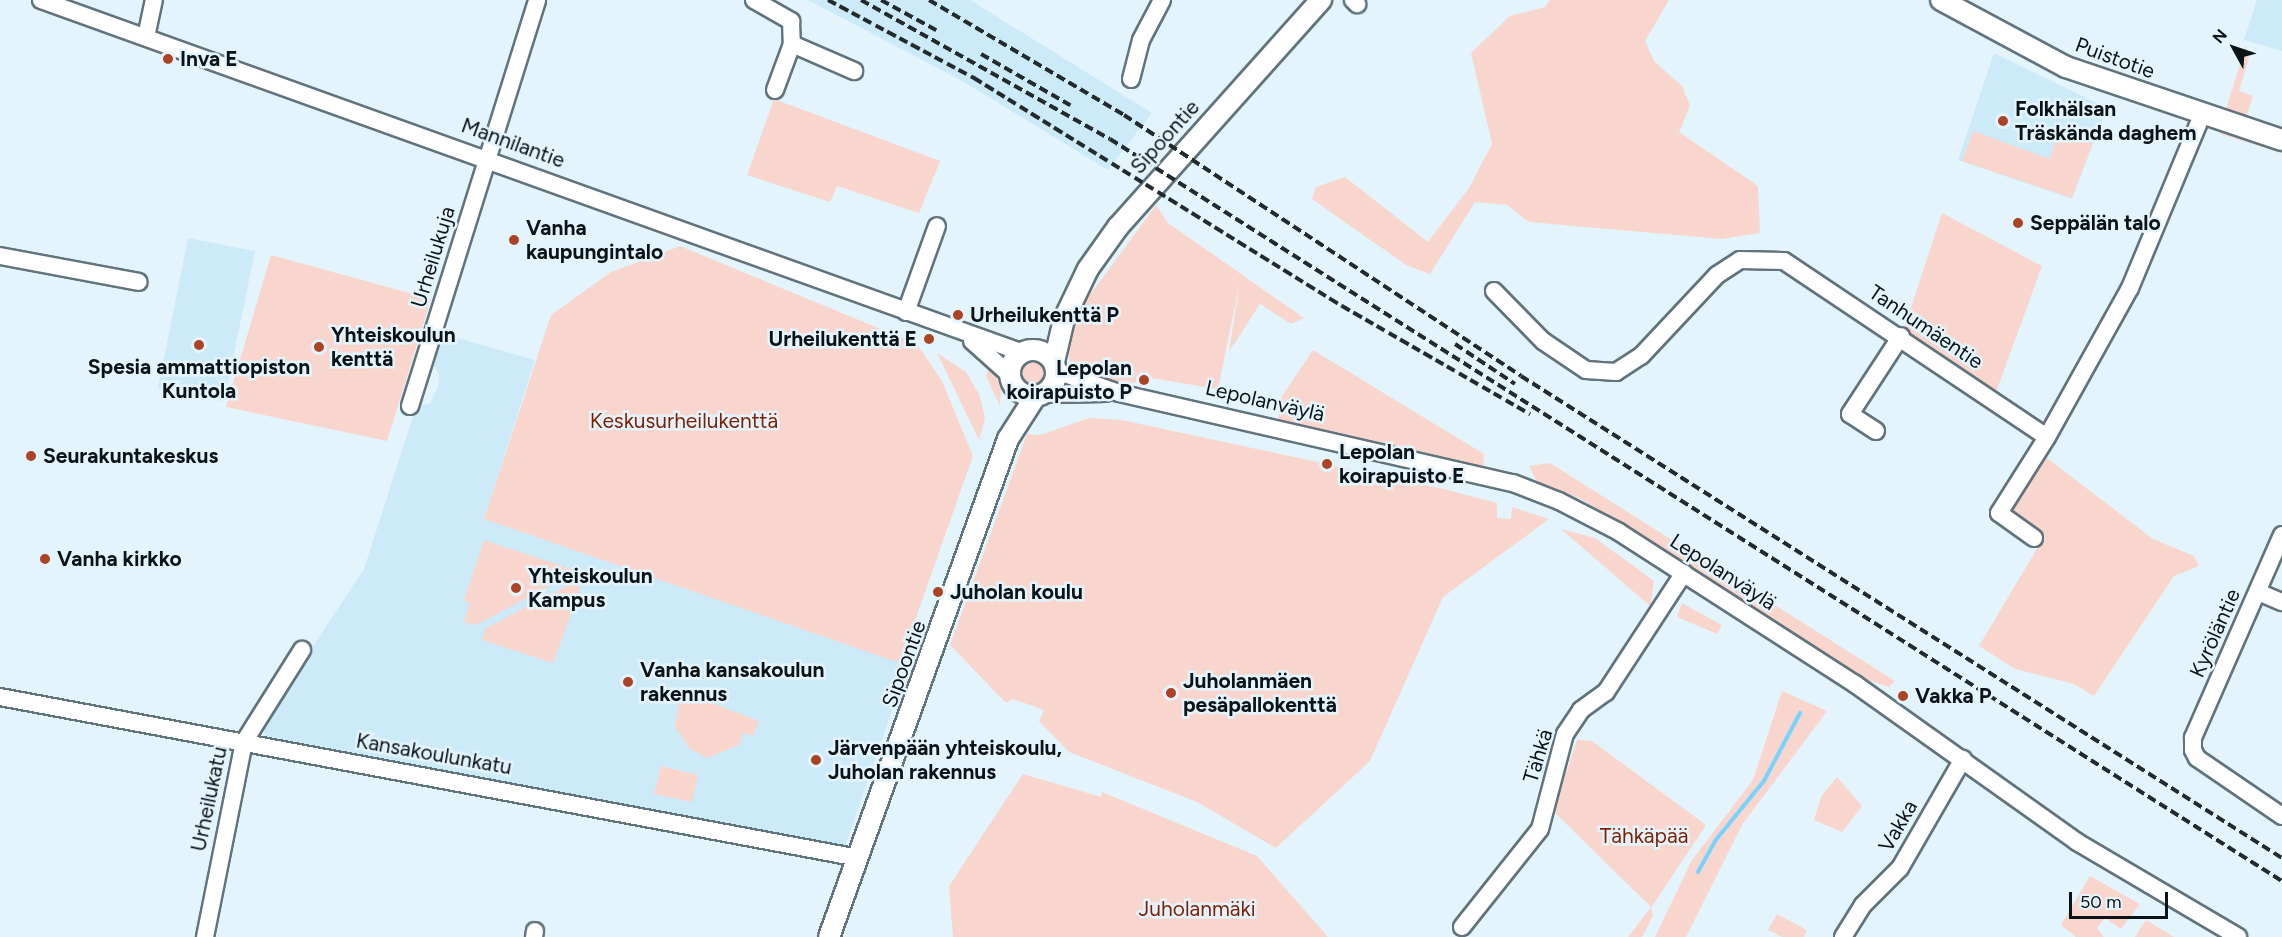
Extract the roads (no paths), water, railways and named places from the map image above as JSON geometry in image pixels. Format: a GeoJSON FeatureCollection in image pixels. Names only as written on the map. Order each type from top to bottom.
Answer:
{"type":"FeatureCollection","features":[{"type":"Feature","properties":{"kind":"street","name":"Mannilantie"},"geometry":{"type":"LineString","coordinates":[[41,0],[487,156],[906,312],[966,337],[1027,351]]}},
{"type":"Feature","properties":{"kind":"street"},"geometry":{"type":"LineString","coordinates":[[146,37],[154,0]]}},
{"type":"Feature","properties":{"kind":"street"},"geometry":{"type":"LineString","coordinates":[[487,156],[537,0]]}},
{"type":"Feature","properties":{"kind":"street"},"geometry":{"type":"LineString","coordinates":[[754,0],[791,21],[792,44],[775,90]]}},
{"type":"Feature","properties":{"kind":"street"},"geometry":{"type":"LineString","coordinates":[[1131,79],[1141,40],[1162,0]]}},
{"type":"Feature","properties":{"kind":"street","name":"Sipoontie"},"geometry":{"type":"LineString","coordinates":[[829,937],[1008,440],[1055,367],[1064,319],[1088,269],[1118,227],[1321,0]]}},
{"type":"Feature","properties":{"kind":"street","name":"Puistotie"},"geometry":{"type":"LineString","coordinates":[[1941,0],[2066,67],[2202,115],[2282,140]]}},
{"type":"Feature","properties":{"kind":"street"},"geometry":{"type":"LineString","coordinates":[[792,44],[854,70]]}},
{"type":"Feature","properties":{"kind":"street"},"geometry":{"type":"LineString","coordinates":[[2034,538],[1999,513],[2047,437],[2130,288],[2202,115]]}},
{"type":"Feature","properties":{"kind":"street","name":"Urheilukuja"},"geometry":{"type":"LineString","coordinates":[[410,406],[487,156]]}},
{"type":"Feature","properties":{"kind":"street"},"geometry":{"type":"LineString","coordinates":[[906,312],[937,226]]}},
{"type":"Feature","properties":{"kind":"street"},"geometry":{"type":"LineString","coordinates":[[0,256],[139,282]]}},
{"type":"Feature","properties":{"kind":"street","name":"Tanhumäentie"},"geometry":{"type":"LineString","coordinates":[[1494,291],[1543,341],[1586,370],[1616,372],[1641,356],[1717,274],[1740,260],[1756,257],[1784,261],[1901,336],[2047,437]]}},
{"type":"Feature","properties":{"kind":"street","name":"Sipoontie"},"geometry":{"type":"LineString","coordinates":[[1008,440],[1012,379],[1027,351],[1064,319]]}},
{"type":"Feature","properties":{"kind":"street"},"geometry":{"type":"LineString","coordinates":[[1876,431],[1850,414],[1901,336]]}},
{"type":"Feature","properties":{"kind":"street","name":"Mannilantie"},"geometry":{"type":"LineString","coordinates":[[966,337],[1012,379]]}},
{"type":"Feature","properties":{"kind":"street"},"geometry":{"type":"LineString","coordinates":[[1027,351],[1055,367]]}},
{"type":"Feature","properties":{"kind":"street","name":"Lepolanväylä"},"geometry":{"type":"LineString","coordinates":[[1055,367],[1119,393],[1513,483],[1596,519],[1684,573],[1963,759],[2077,842],[2128,875],[2238,937]]}},
{"type":"Feature","properties":{"kind":"street"},"geometry":{"type":"LineString","coordinates":[[1012,379],[1039,395]]}},
{"type":"Feature","properties":{"kind":"street","name":"Lepolanväylä"},"geometry":{"type":"LineString","coordinates":[[1039,395],[1119,393]]}},
{"type":"Feature","properties":{"kind":"street","name":"Kyröläntie"},"geometry":{"type":"LineString","coordinates":[[2282,536],[2193,738],[2193,750],[2197,758],[2282,816]]}},
{"type":"Feature","properties":{"kind":"street","name":"Tähkä"},"geometry":{"type":"LineString","coordinates":[[1462,927],[1540,829],[1565,734],[1581,710],[1606,692],[1684,573]]}},
{"type":"Feature","properties":{"kind":"street"},"geometry":{"type":"LineString","coordinates":[[2258,592],[2282,602]]}},
{"type":"Feature","properties":{"kind":"street","name":"Urheilukatu"},"geometry":{"type":"LineString","coordinates":[[205,937],[244,742],[302,650]]}},
{"type":"Feature","properties":{"kind":"street","name":"Kansakoulunkatu"},"geometry":{"type":"LineString","coordinates":[[0,697],[859,858]]}},
{"type":"Feature","properties":{"kind":"street","name":"Vakka"},"geometry":{"type":"LineString","coordinates":[[1843,937],[1857,912],[1900,868],[1963,759]]}},
{"type":"Feature","properties":{"kind":"waterway"},"geometry":{"type":"LineString","coordinates":[[1698,872],[1715,841],[1764,781],[1800,713]]}},
{"type":"Feature","properties":{"kind":"railway"},"geometry":{"type":"LineString","coordinates":[[828,0],[974,78],[1342,306],[1530,414]]}},
{"type":"Feature","properties":{"kind":"railway"},"geometry":{"type":"LineString","coordinates":[[861,0],[1110,139],[2282,881]]}},
{"type":"Feature","properties":{"kind":"railway"},"geometry":{"type":"LineString","coordinates":[[881,0],[936,30]]}},
{"type":"Feature","properties":{"kind":"railway"},"geometry":{"type":"LineString","coordinates":[[929,0],[1124,115],[1521,376],[2282,858]]}},
{"type":"Feature","properties":{"kind":"railway"},"geometry":{"type":"LineString","coordinates":[[981,54],[1070,105]]}},
{"type":"Feature","properties":{"kind":"railway"},"geometry":{"type":"LineString","coordinates":[[1455,344],[1515,384]]}},
{"type":"Feature","properties":{"kind":"place","name":"Inva E"},"geometry":{"type":"Point","coordinates":[168,59]}},
{"type":"Feature","properties":{"kind":"place","name":"Folkhälsan Träskända daghem"},"geometry":{"type":"Point","coordinates":[2003,121]}},
{"type":"Feature","properties":{"kind":"place","name":"Seppälän talo"},"geometry":{"type":"Point","coordinates":[2018,223]}},
{"type":"Feature","properties":{"kind":"place","name":"Vanha kaupungintalo"},"geometry":{"type":"Point","coordinates":[514,240]}},
{"type":"Feature","properties":{"kind":"place","name":"Urheilukenttä P"},"geometry":{"type":"Point","coordinates":[958,315]}},
{"type":"Feature","properties":{"kind":"place","name":"Urheilukenttä E"},"geometry":{"type":"Point","coordinates":[929,339]}},
{"type":"Feature","properties":{"kind":"place","name":"Spesia ammattiopiston Kuntola"},"geometry":{"type":"Point","coordinates":[199,345]}},
{"type":"Feature","properties":{"kind":"place","name":"Yhteiskoulun kenttä"},"geometry":{"type":"Point","coordinates":[319,347]}},
{"type":"Feature","properties":{"kind":"place","name":"Lepolan koirapuisto P"},"geometry":{"type":"Point","coordinates":[1144,380]}},
{"type":"Feature","properties":{"kind":"place","name":"Seurakuntakeskus"},"geometry":{"type":"Point","coordinates":[31,456]}},
{"type":"Feature","properties":{"kind":"place","name":"Lepolan koirapuisto E"},"geometry":{"type":"Point","coordinates":[1327,464]}},
{"type":"Feature","properties":{"kind":"place","name":"Vanha kirkko"},"geometry":{"type":"Point","coordinates":[45,559]}},
{"type":"Feature","properties":{"kind":"place","name":"Yhteiskoulun Kampus"},"geometry":{"type":"Point","coordinates":[516,588]}},
{"type":"Feature","properties":{"kind":"place","name":"Juholan koulu"},"geometry":{"type":"Point","coordinates":[938,592]}},
{"type":"Feature","properties":{"kind":"place","name":"Vanha kansakoulun rakennus"},"geometry":{"type":"Point","coordinates":[628,682]}},
{"type":"Feature","properties":{"kind":"place","name":"Juholanmäen pesäpallokenttä"},"geometry":{"type":"Point","coordinates":[1171,693]}},
{"type":"Feature","properties":{"kind":"place","name":"Vakka P"},"geometry":{"type":"Point","coordinates":[1903,696]}},
{"type":"Feature","properties":{"kind":"place","name":"Järvenpään yhteiskoulu, Juholan rakennus"},"geometry":{"type":"Point","coordinates":[816,760]}},
{"type":"Feature","properties":{"kind":"park label","name":"Keskusurheilukenttä"},"geometry":{"type":"Point","coordinates":[684,421]}},
{"type":"Feature","properties":{"kind":"park label","name":"Tähkäpää"},"geometry":{"type":"Point","coordinates":[1644,836]}},
{"type":"Feature","properties":{"kind":"park label","name":"Juholanmäki"},"geometry":{"type":"Point","coordinates":[1197,909]}}]}
